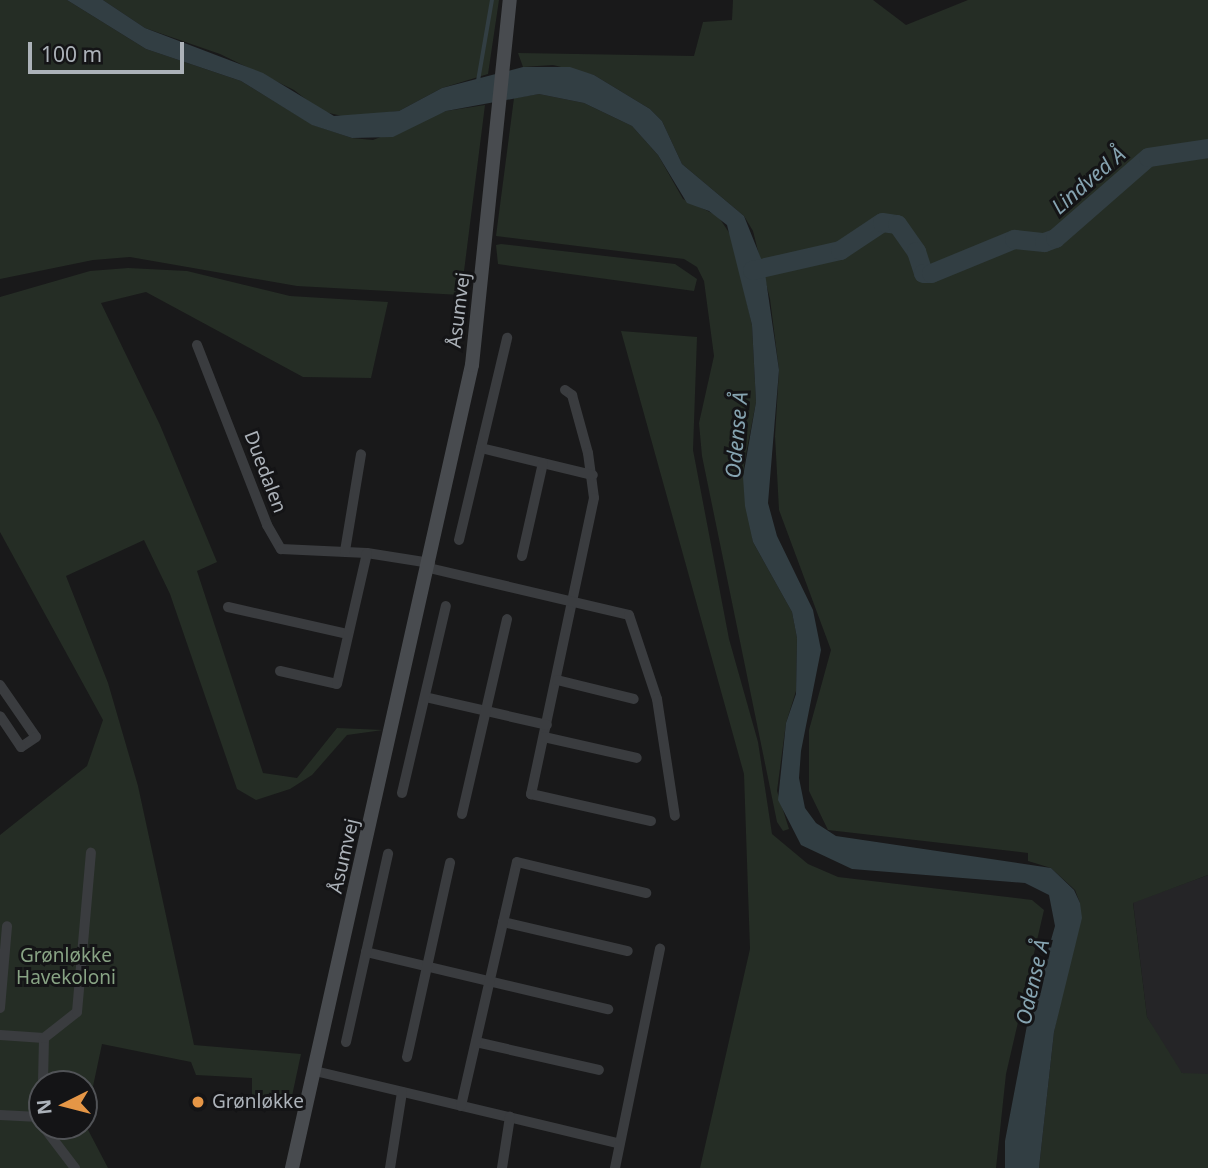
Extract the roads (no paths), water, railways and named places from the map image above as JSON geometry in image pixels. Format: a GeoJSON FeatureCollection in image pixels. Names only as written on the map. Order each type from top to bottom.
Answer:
{"type":"FeatureCollection","features":[{"type":"Feature","properties":{"kind":"street","name":"Åsumvej"},"geometry":{"type":"LineString","coordinates":[[292,1168],[472,365],[510,0]]}},
{"type":"Feature","properties":{"kind":"street"},"geometry":{"type":"LineString","coordinates":[[459,540],[507,338]]}},
{"type":"Feature","properties":{"kind":"street","name":"Duedalen"},"geometry":{"type":"LineString","coordinates":[[197,345],[275,543],[295,553],[345,551],[429,565]]}},
{"type":"Feature","properties":{"kind":"street"},"geometry":{"type":"LineString","coordinates":[[565,390],[572,396],[593,475],[591,527],[531,794],[651,821]]}},
{"type":"Feature","properties":{"kind":"street"},"geometry":{"type":"LineString","coordinates":[[481,449],[593,475]]}},
{"type":"Feature","properties":{"kind":"street"},"geometry":{"type":"LineString","coordinates":[[345,551],[361,454]]}},
{"type":"Feature","properties":{"kind":"street"},"geometry":{"type":"LineString","coordinates":[[522,556],[542,463]]}},
{"type":"Feature","properties":{"kind":"street"},"geometry":{"type":"LineString","coordinates":[[280,671],[337,684],[367,553]]}},
{"type":"Feature","properties":{"kind":"street"},"geometry":{"type":"LineString","coordinates":[[429,565],[632,618],[657,699],[675,816]]}},
{"type":"Feature","properties":{"kind":"street"},"geometry":{"type":"LineString","coordinates":[[402,793],[446,606]]}},
{"type":"Feature","properties":{"kind":"street"},"geometry":{"type":"LineString","coordinates":[[228,607],[348,634]]}},
{"type":"Feature","properties":{"kind":"street"},"geometry":{"type":"LineString","coordinates":[[462,814],[507,619]]}},
{"type":"Feature","properties":{"kind":"street"},"geometry":{"type":"LineString","coordinates":[[557,680],[634,699]]}},
{"type":"Feature","properties":{"kind":"street"},"geometry":{"type":"LineString","coordinates":[[0,685],[36,737],[21,747],[0,716]]}},
{"type":"Feature","properties":{"kind":"street"},"geometry":{"type":"LineString","coordinates":[[425,697],[547,725]]}},
{"type":"Feature","properties":{"kind":"street"},"geometry":{"type":"LineString","coordinates":[[544,737],[637,758]]}},
{"type":"Feature","properties":{"kind":"street"},"geometry":{"type":"LineString","coordinates":[[0,1035],[44,1038],[76,1012],[91,853]]}},
{"type":"Feature","properties":{"kind":"street"},"geometry":{"type":"LineString","coordinates":[[346,1042],[388,854]]}},
{"type":"Feature","properties":{"kind":"street"},"geometry":{"type":"LineString","coordinates":[[461,1106],[517,862],[646,893]]}},
{"type":"Feature","properties":{"kind":"street"},"geometry":{"type":"LineString","coordinates":[[407,1057],[450,863]]}},
{"type":"Feature","properties":{"kind":"street"},"geometry":{"type":"LineString","coordinates":[[503,922],[628,951]]}},
{"type":"Feature","properties":{"kind":"street"},"geometry":{"type":"LineString","coordinates":[[0,1008],[7,926]]}},
{"type":"Feature","properties":{"kind":"street"},"geometry":{"type":"LineString","coordinates":[[615,1168],[660,949]]}},
{"type":"Feature","properties":{"kind":"street"},"geometry":{"type":"LineString","coordinates":[[366,952],[608,1009]]}},
{"type":"Feature","properties":{"kind":"street"},"geometry":{"type":"LineString","coordinates":[[43,1070],[44,1038]]}},
{"type":"Feature","properties":{"kind":"street"},"geometry":{"type":"LineString","coordinates":[[476,1042],[599,1070]]}},
{"type":"Feature","properties":{"kind":"street"},"geometry":{"type":"LineString","coordinates":[[315,1072],[618,1143]]}},
{"type":"Feature","properties":{"kind":"street"},"geometry":{"type":"LineString","coordinates":[[390,1168],[402,1092]]}},
{"type":"Feature","properties":{"kind":"street"},"geometry":{"type":"LineString","coordinates":[[0,1115],[28,1120]]}},
{"type":"Feature","properties":{"kind":"street"},"geometry":{"type":"LineString","coordinates":[[502,1168],[510,1117]]}},
{"type":"Feature","properties":{"kind":"street"},"geometry":{"type":"LineString","coordinates":[[54,1140],[75,1168]]}},
{"type":"Feature","properties":{"kind":"waterway"},"geometry":{"type":"LineString","coordinates":[[478,81],[492,0]]}},
{"type":"Feature","properties":{"kind":"waterway","name":"Lindved Å"},"geometry":{"type":"LineString","coordinates":[[752,270],[840,250],[882,222],[897,224],[916,251],[923,273],[931,273],[1014,239],[1044,242],[1055,238],[1148,157],[1208,148]]}},
{"type":"Feature","properties":{"kind":"place","name":"Grønløkke"},"geometry":{"type":"Point","coordinates":[198,1102]}},
{"type":"Feature","properties":{"kind":"water label","name":"Odense Å"},"geometry":{"type":"Point","coordinates":[736,435]}},
{"type":"Feature","properties":{"kind":"water label","name":"Odense Å"},"geometry":{"type":"Point","coordinates":[1032,982]}},
{"type":"Feature","properties":{"kind":"park label","name":"Grønløkke Havekoloni"},"geometry":{"type":"Point","coordinates":[66,967]}}]}
